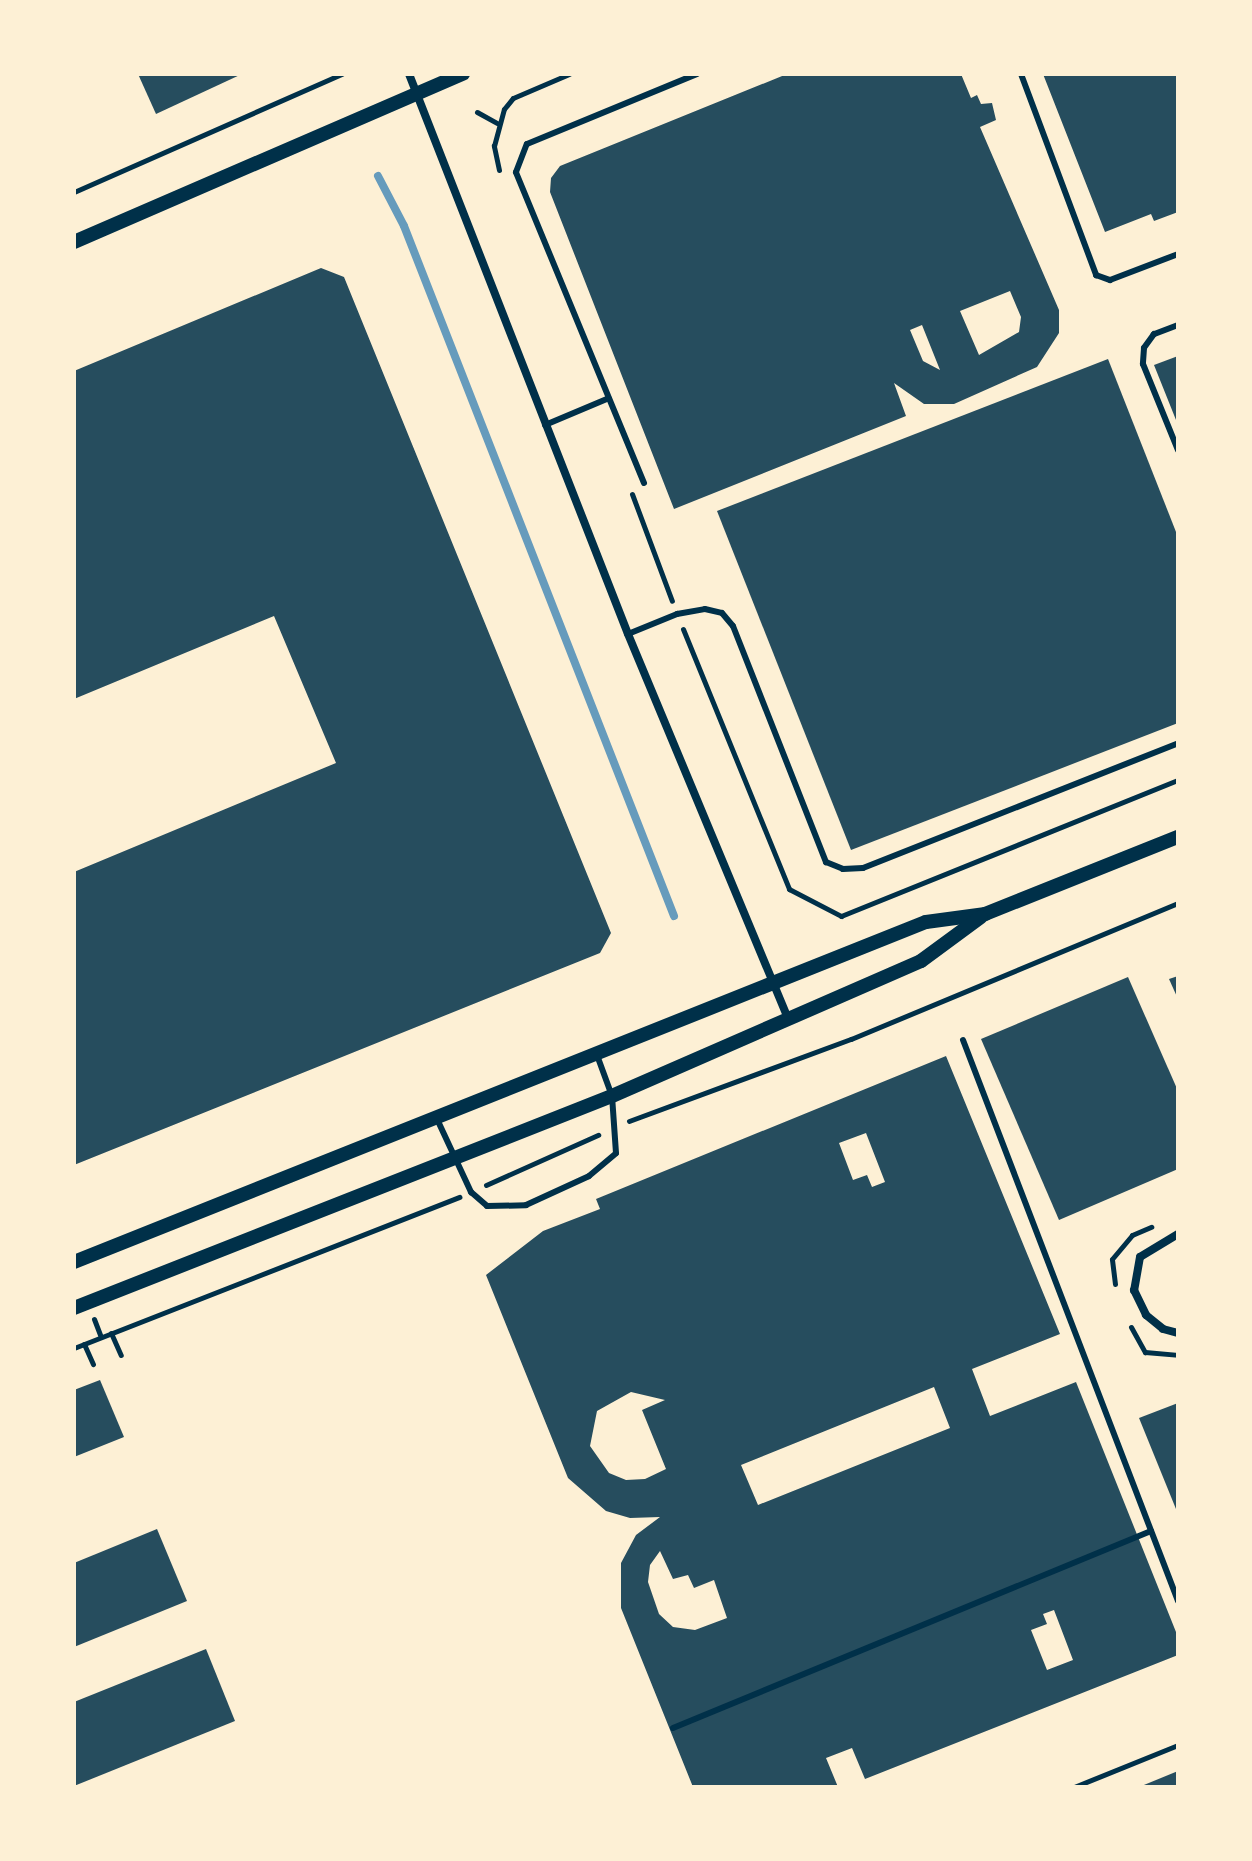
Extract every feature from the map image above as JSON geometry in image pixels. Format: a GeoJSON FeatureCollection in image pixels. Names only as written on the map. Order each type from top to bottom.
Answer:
{"type":"FeatureCollection","features":[{"type":"Feature","properties":{"kind":"street"},"geometry":{"type":"LineString","coordinates":[[409,74],[628,634],[787,1016]]}},
{"type":"Feature","properties":{"kind":"street"},"geometry":{"type":"LineString","coordinates":[[74,242],[463,74]]}},
{"type":"Feature","properties":{"kind":"street"},"geometry":{"type":"LineString","coordinates":[[74,1262],[926,922],[985,914],[1178,837]]}},
{"type":"Feature","properties":{"kind":"street"},"geometry":{"type":"LineString","coordinates":[[74,1308],[454,1162],[612,1096],[787,1016],[921,961],[985,914]]}},
{"type":"Feature","properties":{"kind":"street"},"geometry":{"type":"LineString","coordinates":[[1178,1234],[1140,1257],[1134,1290],[1146,1315],[1163,1329],[1178,1333]]}},
{"type":"Feature","properties":{"kind":"lane"},"geometry":{"type":"LineString","coordinates":[[644,483],[516,172],[518,159],[527,144],[697,74]]}},
{"type":"Feature","properties":{"kind":"lane"},"geometry":{"type":"LineString","coordinates":[[1021,74],[1096,275],[1110,280],[1178,254]]}},
{"type":"Feature","properties":{"kind":"lane"},"geometry":{"type":"LineString","coordinates":[[1178,325],[1154,334],[1144,348],[1143,364],[1178,450]]}},
{"type":"Feature","properties":{"kind":"lane"},"geometry":{"type":"LineString","coordinates":[[545,425],[609,398]]}},
{"type":"Feature","properties":{"kind":"lane"},"geometry":{"type":"LineString","coordinates":[[628,634],[677,614],[705,609],[722,613],[733,626],[826,862],[843,869],[863,868],[1178,743]]}},
{"type":"Feature","properties":{"kind":"lane"},"geometry":{"type":"LineString","coordinates":[[963,1040],[1178,1601]]}},
{"type":"Feature","properties":{"kind":"lane"},"geometry":{"type":"LineString","coordinates":[[436,1116],[454,1162],[471,1192],[487,1206],[526,1205],[589,1176],[616,1153],[612,1096],[597,1055]]}},
{"type":"Feature","properties":{"kind":"lane"},"geometry":{"type":"LineString","coordinates":[[673,1728],[1151,1531]]}},
{"type":"Feature","properties":{"kind":"path"},"geometry":{"type":"LineString","coordinates":[[74,192],[342,74]]}},
{"type":"Feature","properties":{"kind":"path"},"geometry":{"type":"LineString","coordinates":[[502,176],[494,146],[497,123],[513,98],[569,74]]}},
{"type":"Feature","properties":{"kind":"path"},"geometry":{"type":"LineString","coordinates":[[477,112],[497,123]]}},
{"type":"Feature","properties":{"kind":"path"},"geometry":{"type":"LineString","coordinates":[[629,487],[789,889],[841,916],[1178,780]]}},
{"type":"Feature","properties":{"kind":"path"},"geometry":{"type":"LineString","coordinates":[[112,1333],[122,1355]]}},
{"type":"Feature","properties":{"kind":"path"},"geometry":{"type":"LineString","coordinates":[[84,1344],[93,1364]]}},
{"type":"Feature","properties":{"kind":"path"},"geometry":{"type":"LineString","coordinates":[[1074,1787],[1178,1745]]}},
{"type":"Feature","properties":{"kind":"building"},"geometry":{"type":"Polygon","coordinates":[[[138,74],[242,74],[156,114],[138,74]]]}},
{"type":"Feature","properties":{"kind":"building"},"geometry":{"type":"Polygon","coordinates":[[[787,74],[961,74],[971,98],[977,95],[981,104],[992,103],[996,120],[980,127],[1059,310],[1059,333],[1037,367],[954,404],[924,404],[894,383],[906,416],[674,509],[550,192],[551,178],[560,166],[787,74]],[[1010,291],[960,311],[979,355],[1019,332],[1021,317],[1010,291]],[[922,325],[910,330],[923,361],[940,370],[922,325]]]}},
{"type":"Feature","properties":{"kind":"building"},"geometry":{"type":"Polygon","coordinates":[[[1043,74],[1178,74],[1178,212],[1154,221],[1151,214],[1105,232],[1043,74]]]}},
{"type":"Feature","properties":{"kind":"building"},"geometry":{"type":"Polygon","coordinates":[[[321,268],[344,277],[611,933],[600,953],[74,1165],[74,872],[336,763],[274,616],[74,699],[74,371],[321,268]]]}},
{"type":"Feature","properties":{"kind":"building"},"geometry":{"type":"Polygon","coordinates":[[[1178,356],[1178,425],[1154,365],[1178,356]]]}},
{"type":"Feature","properties":{"kind":"building"},"geometry":{"type":"Polygon","coordinates":[[[1108,359],[1178,537],[1178,723],[851,850],[717,511],[1108,359]]]}},
{"type":"Feature","properties":{"kind":"building"},"geometry":{"type":"Polygon","coordinates":[[[1178,976],[1178,999],[1169,979],[1178,976]]]}},
{"type":"Feature","properties":{"kind":"building"},"geometry":{"type":"Polygon","coordinates":[[[1128,977],[1178,1091],[1178,1169],[1059,1220],[981,1039],[1128,977]]]}},
{"type":"Feature","properties":{"kind":"building"},"geometry":{"type":"Polygon","coordinates":[[[946,1056],[1060,1334],[972,1369],[990,1416],[1076,1382],[1178,1637],[1178,1655],[865,1779],[852,1748],[826,1758],[838,1787],[693,1787],[621,1608],[621,1563],[636,1535],[660,1517],[630,1518],[606,1511],[568,1478],[486,1275],[543,1231],[600,1209],[596,1199],[946,1056]],[[866,1133],[839,1143],[853,1180],[867,1175],[872,1187],[885,1182],[866,1133]],[[934,1387],[741,1465],[758,1505],[950,1428],[934,1387]],[[631,1392],[597,1411],[590,1446],[609,1473],[626,1480],[645,1479],[666,1469],[642,1410],[665,1400],[631,1392]],[[660,1551],[650,1565],[648,1582],[659,1614],[673,1627],[695,1630],[727,1618],[714,1580],[694,1588],[688,1575],[673,1579],[660,1551]],[[1054,1610],[1043,1614],[1047,1624],[1031,1630],[1047,1670],[1073,1660],[1054,1610]]]}},
{"type":"Feature","properties":{"kind":"building"},"geometry":{"type":"Polygon","coordinates":[[[100,1380],[124,1437],[74,1457],[74,1390],[100,1380]]]}},
{"type":"Feature","properties":{"kind":"building"},"geometry":{"type":"Polygon","coordinates":[[[1178,1403],[1178,1514],[1139,1418],[1178,1403]]]}},
{"type":"Feature","properties":{"kind":"building"},"geometry":{"type":"Polygon","coordinates":[[[157,1529],[187,1601],[74,1647],[74,1563],[157,1529]]]}},
{"type":"Feature","properties":{"kind":"building"},"geometry":{"type":"Polygon","coordinates":[[[206,1649],[235,1721],[74,1786],[74,1702],[206,1649]]]}},
{"type":"Feature","properties":{"kind":"building"},"geometry":{"type":"Polygon","coordinates":[[[1178,1771],[1178,1787],[1139,1787],[1178,1771]]]}},
{"type":"Feature","properties":{"kind":"waterway"},"geometry":{"type":"LineString","coordinates":[[378,176],[404,226],[674,916]]}}]}
